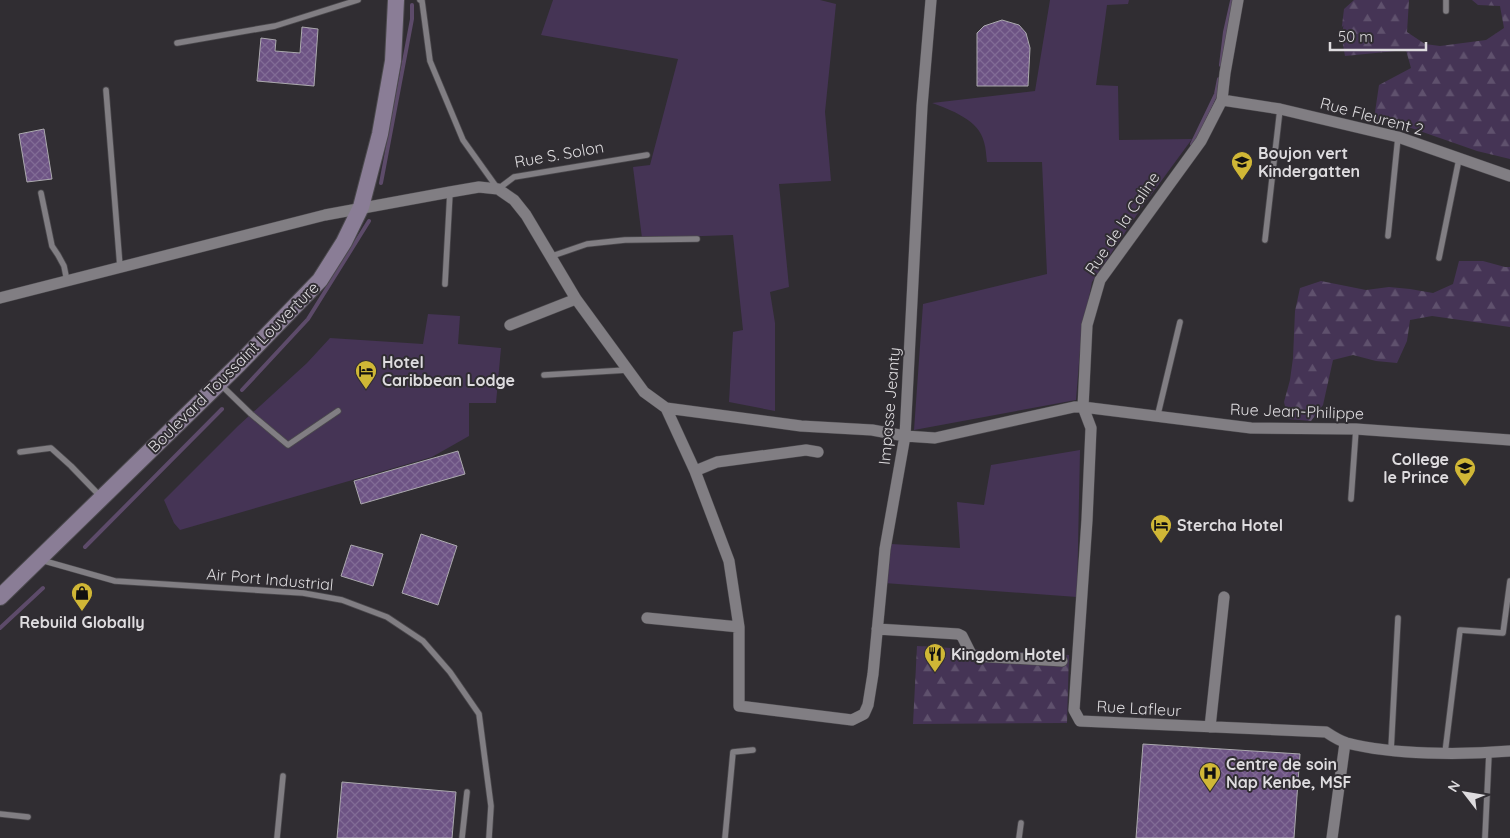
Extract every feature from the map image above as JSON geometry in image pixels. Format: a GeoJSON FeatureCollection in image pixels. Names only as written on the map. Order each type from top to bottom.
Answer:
{"type":"FeatureCollection","features":[{"type":"Feature","properties":{"kind":"main road","name":"Boulevard Toussaint Louverture"},"geometry":{"type":"LineString","coordinates":[[0,598],[220,383],[320,280],[344,242],[361,207],[380,134],[393,61],[396,0]]}},
{"type":"Feature","properties":{"kind":"street","name":"Impasse Jeanty"},"geometry":{"type":"LineString","coordinates":[[739,627],[738,706],[852,720],[864,714],[868,705],[884,549],[905,436],[922,106],[931,0]]}},
{"type":"Feature","properties":{"kind":"street"},"geometry":{"type":"LineString","coordinates":[[1222,100],[1238,0]]}},
{"type":"Feature","properties":{"kind":"street","name":"Rue Fleurent 2"},"geometry":{"type":"LineString","coordinates":[[1222,100],[1280,109],[1398,137],[1510,176]]}},
{"type":"Feature","properties":{"kind":"street","name":"Rue de la Caline"},"geometry":{"type":"LineString","coordinates":[[1083,407],[1087,325],[1100,280],[1200,141],[1222,100]]}},
{"type":"Feature","properties":{"kind":"street"},"geometry":{"type":"LineString","coordinates":[[0,298],[361,207],[479,187],[498,189],[514,200],[526,215],[576,299],[644,392],[666,408],[695,470],[728,561],[739,627],[647,618]]}},
{"type":"Feature","properties":{"kind":"street"},"geometry":{"type":"LineString","coordinates":[[510,325],[576,299]]}},
{"type":"Feature","properties":{"kind":"street","name":"Rue Jean-Philippe"},"geometry":{"type":"LineString","coordinates":[[666,408],[801,426],[872,430],[905,436],[935,438],[1074,407],[1083,407],[1157,418],[1251,428],[1356,430],[1510,440]]}},
{"type":"Feature","properties":{"kind":"street","name":"Rue Lafleur"},"geometry":{"type":"LineString","coordinates":[[1083,407],[1091,428],[1087,520],[1074,710],[1080,721],[1326,732],[1345,743],[1390,750],[1445,753],[1510,751]]}},
{"type":"Feature","properties":{"kind":"street"},"geometry":{"type":"LineString","coordinates":[[695,470],[717,462],[806,450],[818,452]]}},
{"type":"Feature","properties":{"kind":"street"},"geometry":{"type":"LineString","coordinates":[[1210,728],[1224,597]]}},
{"type":"Feature","properties":{"kind":"street"},"geometry":{"type":"LineString","coordinates":[[877,629],[958,634],[962,636],[971,654],[976,656],[1062,661]]}},
{"type":"Feature","properties":{"kind":"street"},"geometry":{"type":"LineString","coordinates":[[1332,838],[1345,743]]}},
{"type":"Feature","properties":{"kind":"lane"},"geometry":{"type":"LineString","coordinates":[[177,43],[275,26],[358,0]]}},
{"type":"Feature","properties":{"kind":"lane"},"geometry":{"type":"LineString","coordinates":[[420,0],[422,1],[430,61],[463,140],[498,189]]}},
{"type":"Feature","properties":{"kind":"lane"},"geometry":{"type":"LineString","coordinates":[[1446,0],[1446,12]]}},
{"type":"Feature","properties":{"kind":"lane"},"geometry":{"type":"LineString","coordinates":[[106,90],[120,268]]}},
{"type":"Feature","properties":{"kind":"lane"},"geometry":{"type":"LineString","coordinates":[[1265,240],[1280,109]]}},
{"type":"Feature","properties":{"kind":"lane"},"geometry":{"type":"LineString","coordinates":[[1388,236],[1398,137]]}},
{"type":"Feature","properties":{"kind":"lane","name":"Rue S. Solon"},"geometry":{"type":"LineString","coordinates":[[498,189],[514,177],[647,155]]}},
{"type":"Feature","properties":{"kind":"lane"},"geometry":{"type":"LineString","coordinates":[[1438,258],[1459,159]]}},
{"type":"Feature","properties":{"kind":"lane"},"geometry":{"type":"LineString","coordinates":[[445,284],[450,192]]}},
{"type":"Feature","properties":{"kind":"lane"},"geometry":{"type":"LineString","coordinates":[[41,193],[52,246],[64,266],[67,281]]}},
{"type":"Feature","properties":{"kind":"lane"},"geometry":{"type":"LineString","coordinates":[[552,256],[587,244],[625,240],[697,239]]}},
{"type":"Feature","properties":{"kind":"lane"},"geometry":{"type":"LineString","coordinates":[[1157,418],[1180,322]]}},
{"type":"Feature","properties":{"kind":"lane"},"geometry":{"type":"LineString","coordinates":[[544,376],[628,370]]}},
{"type":"Feature","properties":{"kind":"lane"},"geometry":{"type":"LineString","coordinates":[[220,383],[250,414],[288,445],[338,411]]}},
{"type":"Feature","properties":{"kind":"lane"},"geometry":{"type":"LineString","coordinates":[[1351,499],[1356,430]]}},
{"type":"Feature","properties":{"kind":"lane"},"geometry":{"type":"LineString","coordinates":[[20,452],[51,448],[102,498]]}},
{"type":"Feature","properties":{"kind":"lane","name":"Air Port Industrial"},"geometry":{"type":"LineString","coordinates":[[40,559],[115,581],[303,593],[342,600],[387,618],[423,641],[450,672],[479,714],[491,806],[489,838]]}},
{"type":"Feature","properties":{"kind":"lane"},"geometry":{"type":"LineString","coordinates":[[1445,753],[1460,630],[1503,633],[1510,581]]}},
{"type":"Feature","properties":{"kind":"lane"},"geometry":{"type":"LineString","coordinates":[[1390,750],[1398,618]]}},
{"type":"Feature","properties":{"kind":"lane"},"geometry":{"type":"LineString","coordinates":[[725,838],[733,752],[753,750]]}},
{"type":"Feature","properties":{"kind":"lane"},"geometry":{"type":"LineString","coordinates":[[1485,838],[1489,753]]}},
{"type":"Feature","properties":{"kind":"lane"},"geometry":{"type":"LineString","coordinates":[[277,838],[283,776]]}},
{"type":"Feature","properties":{"kind":"lane"},"geometry":{"type":"LineString","coordinates":[[462,838],[467,792]]}},
{"type":"Feature","properties":{"kind":"lane"},"geometry":{"type":"LineString","coordinates":[[0,814],[28,817]]}},
{"type":"Feature","properties":{"kind":"lane"},"geometry":{"type":"LineString","coordinates":[[1019,838],[1021,824]]}},
{"type":"Feature","properties":{"kind":"green space"},"geometry":{"type":"Polygon","coordinates":[[[553,0],[820,0],[836,4],[825,112],[831,181],[779,184],[789,287],[770,292],[775,323],[775,411],[729,402],[733,332],[743,330],[733,235],[642,238],[633,167],[650,165],[678,59],[541,35],[553,0]]]}},
{"type":"Feature","properties":{"kind":"green space"},"geometry":{"type":"Polygon","coordinates":[[[1050,0],[1129,0],[1128,4],[1107,5],[1096,85],[1118,86],[1119,140],[1192,139],[1140,210],[1092,282],[1081,338],[1076,400],[914,430],[923,304],[1047,274],[1042,162],[987,162],[984,142],[976,128],[963,117],[932,103],[1035,91],[1050,0]]]}},
{"type":"Feature","properties":{"kind":"green space"},"geometry":{"type":"Polygon","coordinates":[[[1354,0],[1409,0],[1407,32],[1425,44],[1440,46],[1486,40],[1504,28],[1500,6],[1478,5],[1472,0],[1510,0],[1510,159],[1477,151],[1394,122],[1374,119],[1379,85],[1411,68],[1406,50],[1345,56],[1341,34],[1344,9],[1354,0]]]}},
{"type":"Feature","properties":{"kind":"green space"},"geometry":{"type":"Polygon","coordinates":[[[1459,261],[1483,261],[1510,267],[1510,327],[1432,316],[1410,320],[1407,341],[1397,363],[1376,361],[1353,355],[1333,360],[1323,405],[1311,421],[1288,419],[1284,402],[1290,380],[1295,311],[1300,288],[1321,281],[1366,290],[1389,287],[1433,293],[1453,284],[1459,261]]]}},
{"type":"Feature","properties":{"kind":"green space"},"geometry":{"type":"Polygon","coordinates":[[[428,314],[460,316],[458,344],[501,348],[496,403],[469,403],[469,436],[432,457],[180,530],[174,523],[164,500],[238,426],[307,363],[330,338],[423,344],[428,314]]]}},
{"type":"Feature","properties":{"kind":"green space"},"geometry":{"type":"Polygon","coordinates":[[[1080,450],[1077,597],[884,583],[891,544],[960,548],[957,502],[984,505],[991,465],[1080,450]]]}},
{"type":"Feature","properties":{"kind":"green space"},"geometry":{"type":"Polygon","coordinates":[[[917,646],[1069,655],[1067,723],[913,724],[917,646]]]}},
{"type":"Feature","properties":{"kind":"building"},"geometry":{"type":"Polygon","coordinates":[[[1002,20],[1019,25],[1026,33],[1030,48],[1028,86],[977,86],[977,33],[984,26],[1002,20]]]}},
{"type":"Feature","properties":{"kind":"building"},"geometry":{"type":"Polygon","coordinates":[[[302,27],[318,29],[314,86],[257,81],[261,38],[276,40],[275,51],[300,53],[302,27]]]}},
{"type":"Feature","properties":{"kind":"building"},"geometry":{"type":"Polygon","coordinates":[[[44,129],[52,179],[27,182],[19,134],[44,129]]]}},
{"type":"Feature","properties":{"kind":"building"},"geometry":{"type":"Polygon","coordinates":[[[458,451],[465,474],[361,504],[354,481],[458,451]]]}},
{"type":"Feature","properties":{"kind":"building"},"geometry":{"type":"Polygon","coordinates":[[[421,534],[457,546],[438,605],[402,593],[421,534]]]}},
{"type":"Feature","properties":{"kind":"building"},"geometry":{"type":"Polygon","coordinates":[[[351,545],[383,554],[373,586],[341,576],[351,545]]]}},
{"type":"Feature","properties":{"kind":"building","name":"Centre de soin Nap Kenbe, MSF"},"geometry":{"type":"Polygon","coordinates":[[[1143,744],[1300,754],[1294,838],[1136,838],[1143,744]]]}},
{"type":"Feature","properties":{"kind":"building"},"geometry":{"type":"Polygon","coordinates":[[[342,782],[456,792],[452,838],[337,838],[342,782]]]}},
{"type":"Feature","properties":{"kind":"waterway"},"geometry":{"type":"LineString","coordinates":[[1221,65],[1225,32],[1232,1]]}},
{"type":"Feature","properties":{"kind":"waterway"},"geometry":{"type":"LineString","coordinates":[[381,183],[412,19],[412,5]]}},
{"type":"Feature","properties":{"kind":"waterway"},"geometry":{"type":"LineString","coordinates":[[1192,144],[1216,94],[1219,79]]}},
{"type":"Feature","properties":{"kind":"waterway"},"geometry":{"type":"LineString","coordinates":[[242,390],[308,319],[369,221]]}},
{"type":"Feature","properties":{"kind":"waterway"},"geometry":{"type":"LineString","coordinates":[[85,547],[222,409]]}},
{"type":"Feature","properties":{"kind":"waterway"},"geometry":{"type":"LineString","coordinates":[[0,628],[43,588]]}},
{"type":"Feature","properties":{"kind":"place","name":"Boujon vert Kindergatten"},"geometry":{"type":"Point","coordinates":[1242,181]}},
{"type":"Feature","properties":{"kind":"place","name":"Hotel Caribbean Lodge"},"geometry":{"type":"Point","coordinates":[366,390]}},
{"type":"Feature","properties":{"kind":"place","name":"College le Prince"},"geometry":{"type":"Point","coordinates":[1465,487]}},
{"type":"Feature","properties":{"kind":"place","name":"Stercha Hotel"},"geometry":{"type":"Point","coordinates":[1161,544]}},
{"type":"Feature","properties":{"kind":"place","name":"Rebuild Globally"},"geometry":{"type":"Point","coordinates":[82,612]}},
{"type":"Feature","properties":{"kind":"place","name":"Kingdom Hotel"},"geometry":{"type":"Point","coordinates":[935,673]}},
{"type":"Feature","properties":{"kind":"place","name":"Centre de soin Nap Kenbe, MSF"},"geometry":{"type":"Point","coordinates":[1210,792]}}]}
